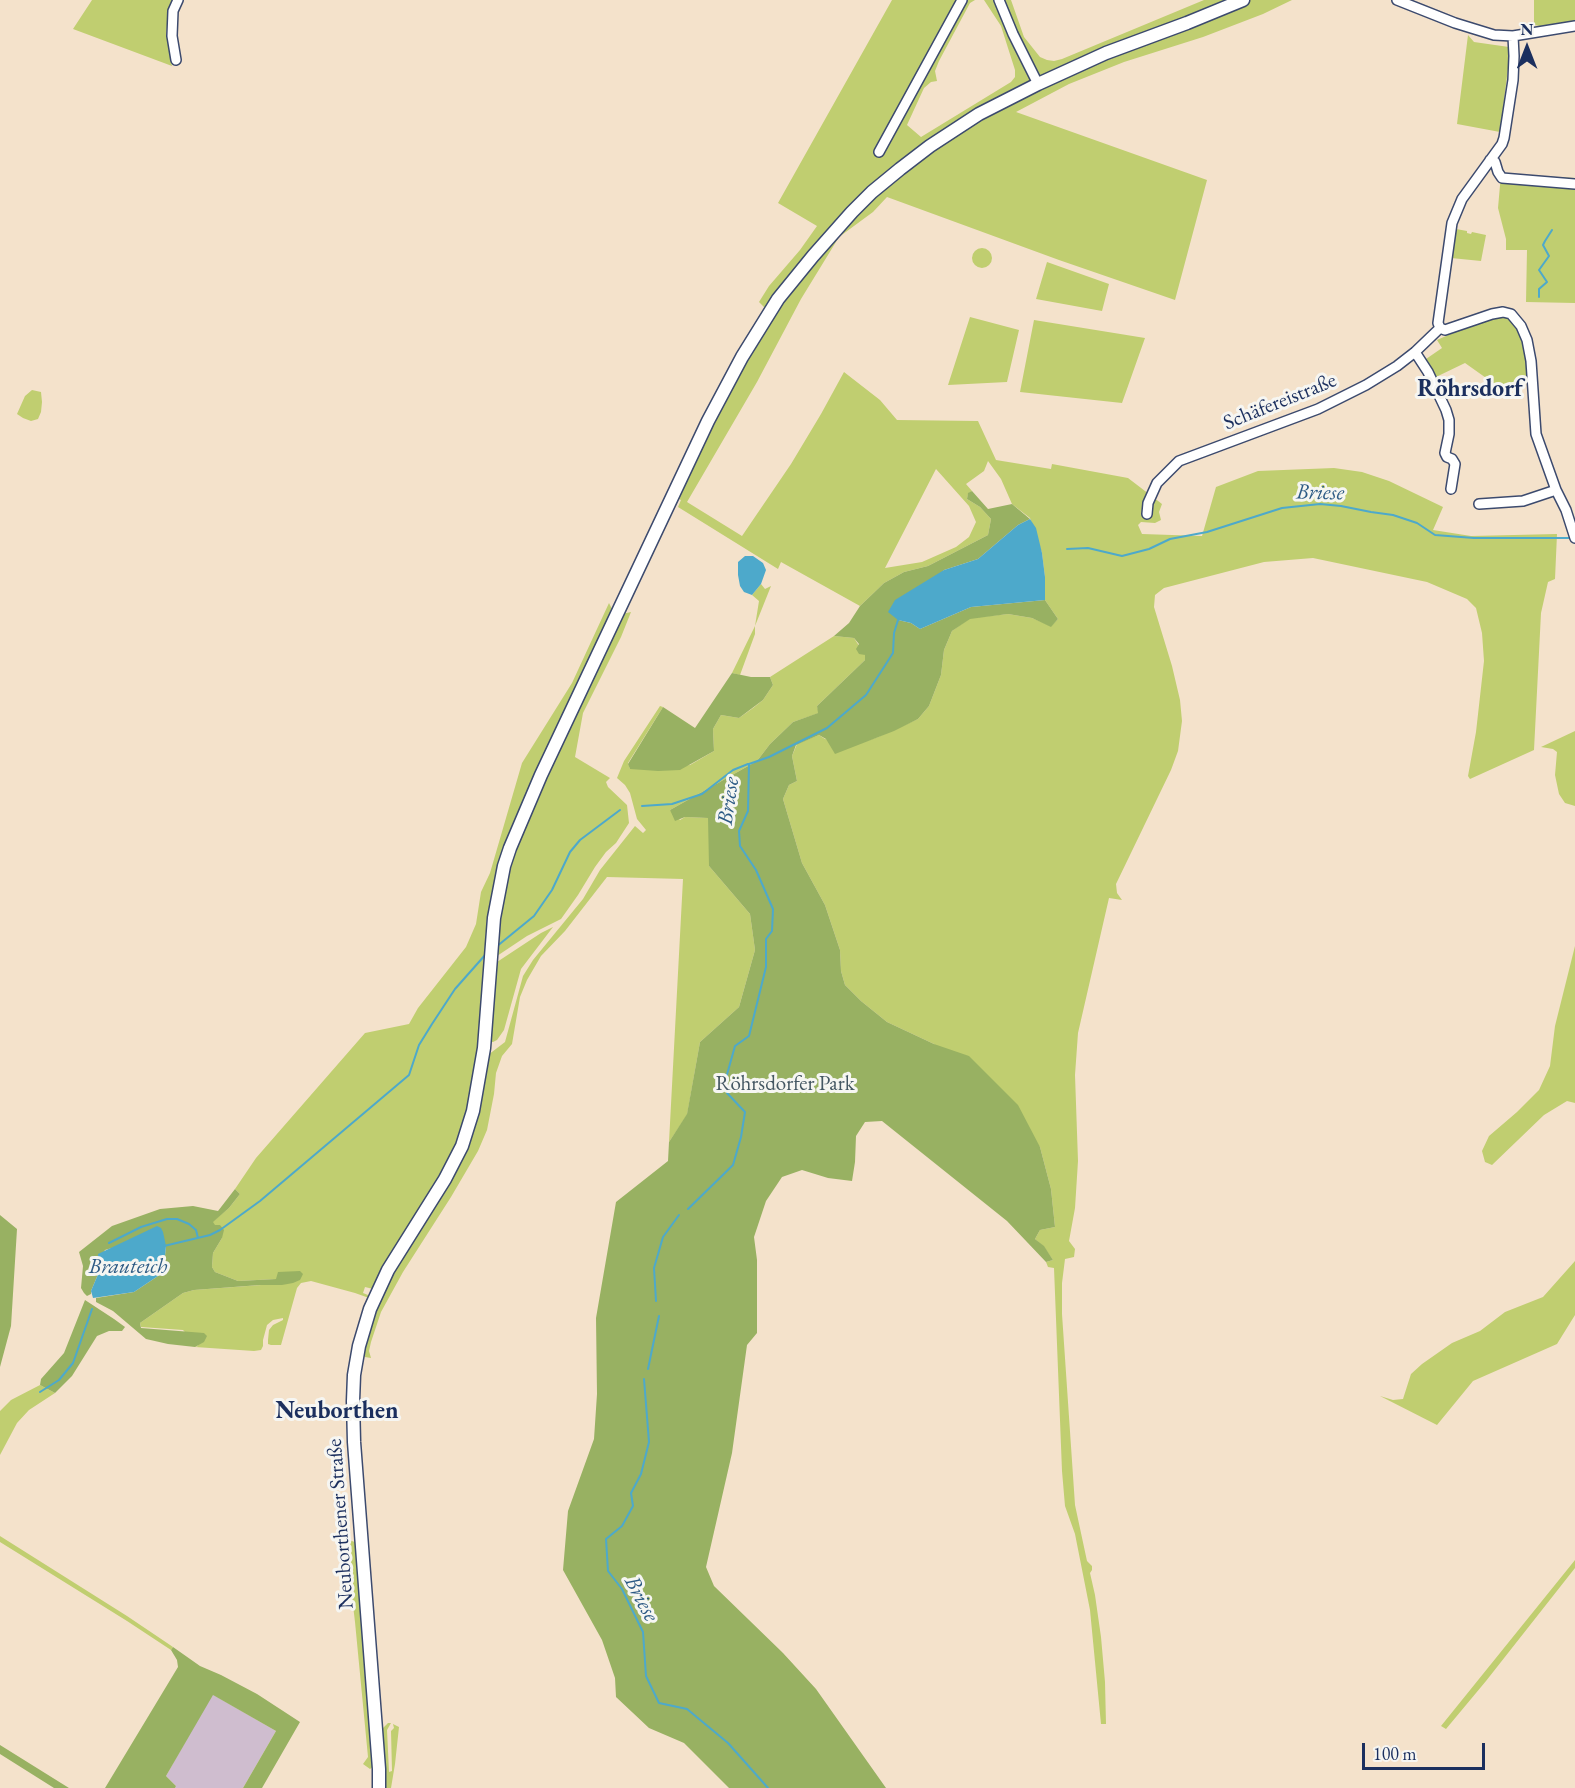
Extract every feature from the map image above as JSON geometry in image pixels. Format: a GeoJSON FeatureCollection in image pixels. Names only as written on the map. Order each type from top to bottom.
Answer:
{"type":"FeatureCollection","features":[{"type":"Feature","properties":{"kind":"main road","name":"Neuborthener Straße"},"geometry":{"type":"LineString","coordinates":[[379,1788],[354,1442],[354,1384],[359,1346],[370,1309],[388,1270],[445,1179],[462,1146],[469,1126],[481,1069],[494,918],[504,866],[520,821],[708,421],[741,357],[778,299],[813,256],[872,192],[930,146],[979,114],[1038,84],[1106,53],[1243,0]]}},
{"type":"Feature","properties":{"kind":"street"},"geometry":{"type":"LineString","coordinates":[[176,60],[171,36],[173,12],[178,0]]}},
{"type":"Feature","properties":{"kind":"street"},"geometry":{"type":"LineString","coordinates":[[879,152],[962,0]]}},
{"type":"Feature","properties":{"kind":"street"},"geometry":{"type":"LineString","coordinates":[[999,0],[1038,84]]}},
{"type":"Feature","properties":{"kind":"street"},"geometry":{"type":"LineString","coordinates":[[1397,0],[1480,32],[1494,35],[1512,36],[1575,26]]}},
{"type":"Feature","properties":{"kind":"street"},"geometry":{"type":"LineString","coordinates":[[1512,36],[1514,56],[1507,127],[1502,144],[1462,199],[1452,223],[1438,323],[1440,328],[1445,330],[1503,312],[1512,314],[1525,332],[1529,350],[1536,434],[1556,490],[1571,509],[1574,536]]}},
{"type":"Feature","properties":{"kind":"street"},"geometry":{"type":"LineString","coordinates":[[1490,160],[1495,162],[1502,178],[1575,184]]}},
{"type":"Feature","properties":{"kind":"street","name":"Schäfereistraße"},"geometry":{"type":"LineString","coordinates":[[1147,514],[1148,503],[1157,483],[1179,461],[1322,407],[1366,385],[1415,352],[1440,328]]}},
{"type":"Feature","properties":{"kind":"street"},"geometry":{"type":"LineString","coordinates":[[1415,352],[1428,372],[1449,420],[1445,453],[1455,464],[1451,489]]}},
{"type":"Feature","properties":{"kind":"street"},"geometry":{"type":"LineString","coordinates":[[1479,504],[1523,501],[1556,490]]}},
{"type":"Feature","properties":{"kind":"shaded area"},"geometry":{"type":"Polygon","coordinates":[[[212,1694],[276,1731],[243,1788],[175,1788],[176,1786],[166,1776],[212,1694]]]}},
{"type":"Feature","properties":{"kind":"green space"},"geometry":{"type":"Polygon","coordinates":[[[92,0],[173,0],[169,9],[166,33],[172,66],[73,29],[92,0]]]}},
{"type":"Feature","properties":{"kind":"green space"},"geometry":{"type":"Polygon","coordinates":[[[892,0],[975,0],[970,3],[939,61],[935,71],[937,81],[931,82],[924,88],[907,125],[921,137],[1011,82],[1015,77],[1015,70],[1001,26],[984,0],[1011,0],[1024,37],[1040,57],[1054,61],[1204,0],[1292,0],[1203,37],[1124,62],[1069,84],[1016,112],[1207,180],[1175,300],[887,197],[873,212],[839,237],[801,299],[757,382],[687,502],[742,536],[791,464],[844,372],[880,400],[897,420],[978,421],[996,460],[1051,469],[1052,464],[1128,478],[1162,504],[1159,512],[1161,520],[1155,523],[1141,522],[1138,525],[1142,534],[1202,536],[1216,487],[1258,471],[1334,468],[1362,472],[1389,481],[1443,507],[1433,530],[1471,536],[1557,534],[1555,579],[1548,582],[1541,613],[1534,750],[1470,779],[1468,776],[1476,732],[1484,661],[1482,633],[1476,608],[1467,599],[1427,582],[1313,558],[1264,562],[1164,588],[1155,595],[1154,607],[1180,700],[1182,721],[1178,751],[1116,884],[1117,893],[1122,900],[1109,898],[1078,1033],[1075,1075],[1078,1161],[1075,1208],[1069,1241],[1075,1249],[1074,1257],[1065,1259],[1062,1283],[1062,1314],[1075,1505],[1087,1561],[1092,1566],[1090,1573],[1101,1637],[1105,1682],[1106,1724],[1101,1724],[1090,1610],[1075,1534],[1065,1506],[1054,1268],[1048,1267],[1046,1262],[1053,1260],[1035,1239],[1040,1230],[1055,1227],[1051,1189],[1040,1147],[934,1044],[887,1022],[845,985],[841,971],[840,950],[825,905],[802,863],[783,799],[789,785],[797,781],[792,756],[797,744],[819,735],[825,739],[861,743],[918,719],[929,706],[941,675],[944,650],[952,631],[970,618],[1008,614],[1032,618],[1051,626],[1058,619],[1045,600],[1042,553],[1030,518],[1012,504],[1001,479],[988,461],[984,471],[966,484],[972,491],[968,494],[967,499],[980,507],[991,519],[988,535],[928,566],[904,572],[884,583],[860,606],[781,562],[778,569],[678,507],[681,500],[677,498],[710,428],[772,315],[759,302],[817,226],[778,203],[892,0]],[[936,469],[885,568],[922,562],[956,547],[969,537],[976,522],[969,506],[936,469]]]}},
{"type":"Feature","properties":{"kind":"green space"},"geometry":{"type":"Polygon","coordinates":[[[1534,0],[1575,0],[1575,21],[1534,25],[1534,0]]]}},
{"type":"Feature","properties":{"kind":"green space"},"geometry":{"type":"Polygon","coordinates":[[[1468,35],[1474,42],[1509,47],[1500,132],[1457,124],[1468,35]]]}},
{"type":"Feature","properties":{"kind":"green space"},"geometry":{"type":"Polygon","coordinates":[[[1501,174],[1575,178],[1575,303],[1526,302],[1527,250],[1506,250],[1506,239],[1498,208],[1501,174]]]}},
{"type":"Feature","properties":{"kind":"green space"},"geometry":{"type":"Polygon","coordinates":[[[1456,229],[1471,234],[1472,232],[1486,235],[1481,261],[1451,258],[1456,229]]]}},
{"type":"Feature","properties":{"kind":"green space"},"geometry":{"type":"Polygon","coordinates":[[[982,248],[989,251],[992,258],[989,265],[982,268],[975,265],[972,258],[975,251],[982,248]]]}},
{"type":"Feature","properties":{"kind":"green space"},"geometry":{"type":"Polygon","coordinates":[[[1047,262],[1109,284],[1102,311],[1036,299],[1047,262]]]}},
{"type":"Feature","properties":{"kind":"green space"},"geometry":{"type":"Polygon","coordinates":[[[970,317],[1019,330],[1007,382],[948,385],[970,317]]]}},
{"type":"Feature","properties":{"kind":"green space"},"geometry":{"type":"Polygon","coordinates":[[[1495,317],[1507,318],[1514,322],[1519,332],[1527,362],[1528,383],[1496,385],[1465,363],[1436,377],[1426,359],[1442,348],[1437,340],[1495,317]]]}},
{"type":"Feature","properties":{"kind":"green space"},"geometry":{"type":"Polygon","coordinates":[[[1034,320],[1145,338],[1122,403],[1020,392],[1034,320]]]}},
{"type":"Feature","properties":{"kind":"green space"},"geometry":{"type":"Polygon","coordinates":[[[32,390],[41,392],[42,402],[38,419],[31,421],[17,414],[25,396],[32,390]]]}},
{"type":"Feature","properties":{"kind":"green space","name":"Röhrsdorfer Park"},"geometry":{"type":"Polygon","coordinates":[[[972,491],[988,509],[1012,504],[1030,519],[1018,525],[978,559],[944,570],[898,620],[911,623],[920,629],[971,607],[1045,600],[1058,619],[1051,627],[1032,618],[1008,614],[970,619],[952,631],[944,650],[941,675],[929,706],[918,719],[835,754],[826,739],[819,735],[796,745],[792,756],[797,781],[789,785],[783,799],[802,863],[825,905],[840,950],[841,971],[845,985],[887,1022],[934,1044],[969,1056],[1018,1105],[1040,1147],[1051,1189],[1055,1227],[1040,1230],[1035,1239],[1044,1246],[1053,1260],[1046,1262],[1007,1221],[882,1121],[865,1122],[856,1136],[852,1181],[828,1178],[802,1170],[782,1177],[766,1201],[754,1237],[757,1260],[757,1333],[747,1345],[732,1453],[706,1567],[714,1586],[783,1653],[816,1689],[886,1788],[729,1788],[684,1743],[649,1728],[616,1697],[615,1678],[602,1640],[563,1570],[568,1511],[594,1439],[597,1394],[596,1318],[616,1202],[668,1161],[669,1142],[687,1114],[700,1042],[739,1007],[755,950],[750,914],[709,866],[708,818],[685,817],[675,821],[670,810],[757,761],[770,744],[793,722],[818,713],[817,706],[865,660],[865,655],[859,654],[856,649],[859,644],[854,638],[834,636],[849,623],[860,606],[884,583],[904,572],[928,566],[988,535],[991,519],[980,507],[967,499],[968,493],[972,491]]]}},
{"type":"Feature","properties":{"kind":"green space"},"geometry":{"type":"Polygon","coordinates":[[[761,584],[765,589],[771,586],[755,626],[759,601],[752,595],[761,584]]]}},
{"type":"Feature","properties":{"kind":"green space"},"geometry":{"type":"Polygon","coordinates":[[[609,603],[613,611],[537,774],[490,917],[487,917],[479,1049],[473,1089],[464,1124],[450,1161],[383,1267],[373,1289],[365,1287],[363,1293],[369,1298],[311,1281],[301,1283],[297,1288],[281,1345],[268,1344],[268,1340],[269,1330],[283,1318],[273,1320],[267,1325],[261,1350],[254,1351],[195,1347],[198,1346],[183,1330],[141,1327],[140,1323],[183,1293],[194,1290],[282,1285],[276,1279],[238,1281],[215,1272],[212,1267],[213,1253],[222,1238],[212,1222],[229,1208],[240,1194],[235,1189],[256,1158],[365,1033],[409,1024],[418,1008],[466,947],[476,924],[481,892],[490,873],[522,763],[572,683],[609,603]]]}},
{"type":"Feature","properties":{"kind":"green space"},"geometry":{"type":"Polygon","coordinates":[[[631,612],[583,713],[575,757],[610,778],[606,782],[608,787],[627,805],[629,823],[616,843],[595,867],[561,919],[527,936],[497,956],[502,911],[500,910],[509,868],[525,824],[622,614],[631,612]]]}},
{"type":"Feature","properties":{"kind":"green space"},"geometry":{"type":"Polygon","coordinates":[[[755,626],[755,634],[740,675],[732,673],[755,626]]]}},
{"type":"Feature","properties":{"kind":"green space"},"geometry":{"type":"Polygon","coordinates":[[[834,636],[854,638],[865,655],[865,660],[817,706],[819,713],[793,722],[770,744],[757,761],[670,810],[680,820],[685,817],[709,818],[709,866],[750,914],[755,950],[739,1007],[700,1042],[687,1115],[669,1142],[683,879],[607,877],[565,931],[541,956],[527,980],[520,997],[512,1044],[502,1056],[496,1073],[487,1130],[478,1151],[381,1312],[369,1351],[371,1358],[365,1357],[363,1355],[367,1334],[383,1288],[452,1177],[478,1112],[488,1055],[505,1042],[523,976],[533,960],[583,899],[600,870],[635,826],[643,833],[646,830],[637,819],[630,793],[617,778],[624,761],[660,706],[663,707],[628,763],[630,769],[690,765],[714,751],[713,729],[721,715],[739,718],[763,700],[773,685],[770,677],[834,636]]]}},
{"type":"Feature","properties":{"kind":"green space"},"geometry":{"type":"Polygon","coordinates":[[[732,673],[751,677],[770,677],[773,685],[763,700],[739,718],[721,715],[713,729],[714,751],[680,770],[630,769],[628,764],[663,707],[695,728],[732,673]]]}},
{"type":"Feature","properties":{"kind":"green space"},"geometry":{"type":"Polygon","coordinates":[[[1575,731],[1575,806],[1565,803],[1559,794],[1555,775],[1557,752],[1541,747],[1575,731]]]}},
{"type":"Feature","properties":{"kind":"green space"},"geometry":{"type":"Polygon","coordinates":[[[553,927],[521,969],[504,1030],[497,1040],[489,1042],[497,962],[553,927]]]}},
{"type":"Feature","properties":{"kind":"green space"},"geometry":{"type":"Polygon","coordinates":[[[1575,946],[1575,1103],[1567,1101],[1544,1115],[1492,1165],[1485,1162],[1482,1151],[1489,1136],[1539,1090],[1550,1066],[1555,1026],[1575,946]]]}},
{"type":"Feature","properties":{"kind":"green space"},"geometry":{"type":"Polygon","coordinates":[[[235,1189],[240,1194],[213,1222],[224,1230],[213,1253],[212,1267],[215,1272],[238,1281],[276,1279],[278,1272],[300,1271],[303,1274],[300,1280],[282,1285],[194,1290],[183,1293],[140,1323],[141,1328],[204,1333],[207,1336],[204,1342],[195,1347],[146,1339],[113,1311],[96,1302],[96,1298],[134,1292],[158,1276],[164,1266],[166,1246],[115,1247],[105,1250],[98,1261],[99,1272],[91,1294],[87,1296],[84,1293],[81,1288],[83,1266],[79,1252],[112,1226],[160,1209],[193,1206],[218,1211],[235,1189]]]}},
{"type":"Feature","properties":{"kind":"green space"},"geometry":{"type":"Polygon","coordinates":[[[0,1215],[17,1229],[11,1326],[0,1367],[0,1215]]]}},
{"type":"Feature","properties":{"kind":"green space"},"geometry":{"type":"Polygon","coordinates":[[[1575,1261],[1575,1315],[1557,1344],[1473,1381],[1437,1425],[1380,1396],[1393,1400],[1403,1399],[1411,1374],[1422,1364],[1452,1343],[1480,1331],[1505,1312],[1543,1297],[1575,1261]]]}},
{"type":"Feature","properties":{"kind":"green space"},"geometry":{"type":"Polygon","coordinates":[[[85,1300],[125,1327],[122,1331],[109,1331],[97,1336],[72,1376],[55,1393],[40,1385],[41,1379],[64,1353],[85,1300]]]}},
{"type":"Feature","properties":{"kind":"green space"},"geometry":{"type":"Polygon","coordinates":[[[40,1385],[55,1393],[29,1410],[17,1423],[0,1455],[0,1411],[11,1400],[40,1385]]]}},
{"type":"Feature","properties":{"kind":"green space"},"geometry":{"type":"Polygon","coordinates":[[[347,1531],[347,1539],[357,1543],[374,1766],[370,1769],[363,1764],[368,1757],[345,1538],[335,1532],[347,1531]]]}},
{"type":"Feature","properties":{"kind":"green space"},"geometry":{"type":"Polygon","coordinates":[[[0,1536],[173,1647],[171,1650],[0,1542],[0,1536]]]}},
{"type":"Feature","properties":{"kind":"green space"},"geometry":{"type":"Polygon","coordinates":[[[1575,1560],[1575,1568],[1486,1681],[1446,1729],[1441,1726],[1575,1560]]]}},
{"type":"Feature","properties":{"kind":"green space"},"geometry":{"type":"Polygon","coordinates":[[[173,1647],[200,1666],[257,1694],[300,1722],[262,1788],[243,1788],[276,1731],[213,1695],[166,1776],[176,1786],[175,1788],[105,1788],[178,1667],[171,1650],[173,1647]]]}},
{"type":"Feature","properties":{"kind":"green space"},"geometry":{"type":"Polygon","coordinates":[[[391,1723],[387,1730],[389,1772],[392,1771],[391,1731],[394,1728],[393,1724],[399,1727],[391,1788],[384,1788],[382,1729],[391,1723]]]}},
{"type":"Feature","properties":{"kind":"green space"},"geometry":{"type":"Polygon","coordinates":[[[0,1745],[69,1788],[54,1788],[0,1754],[0,1745]]]}},
{"type":"Feature","properties":{"kind":"water"},"geometry":{"type":"Polygon","coordinates":[[[1030,519],[1036,528],[1042,553],[1045,600],[971,607],[920,629],[911,623],[898,620],[888,612],[895,600],[944,570],[978,559],[1018,525],[1030,519]]]}},
{"type":"Feature","properties":{"kind":"water"},"geometry":{"type":"Polygon","coordinates":[[[745,556],[753,556],[763,563],[766,570],[761,584],[752,595],[744,592],[738,575],[738,562],[745,556]]]}},
{"type":"Feature","properties":{"kind":"water","name":"Brauteich"},"geometry":{"type":"Polygon","coordinates":[[[157,1226],[163,1232],[166,1246],[164,1266],[158,1276],[134,1292],[93,1298],[91,1291],[99,1272],[98,1254],[157,1226]]]}},
{"type":"Feature","properties":{"kind":"waterway"},"geometry":{"type":"LineString","coordinates":[[1539,297],[1539,289],[1547,282],[1539,270],[1549,256],[1543,245],[1552,230]]}},
{"type":"Feature","properties":{"kind":"waterway","name":"Briese"},"geometry":{"type":"LineString","coordinates":[[1067,549],[1088,548],[1122,556],[1149,549],[1170,539],[1207,532],[1282,508],[1320,504],[1393,515],[1417,523],[1435,535],[1474,538],[1571,538]]}},
{"type":"Feature","properties":{"kind":"waterway","name":"Briese"},"geometry":{"type":"LineString","coordinates":[[688,1209],[733,1165],[745,1112],[727,1093],[726,1078],[735,1046],[749,1036],[766,967],[766,939],[772,931],[773,909],[756,870],[740,846],[739,831],[748,811],[749,764],[769,757],[827,728],[866,695],[893,653],[894,633],[900,619]]}},
{"type":"Feature","properties":{"kind":"waterway"},"geometry":{"type":"LineString","coordinates":[[642,806],[672,804],[702,794],[733,770],[748,764]]}},
{"type":"Feature","properties":{"kind":"waterway"},"geometry":{"type":"LineString","coordinates":[[496,947],[534,916],[552,890],[570,852],[580,840],[620,810]]}},
{"type":"Feature","properties":{"kind":"waterway"},"geometry":{"type":"LineString","coordinates":[[164,1246],[210,1235],[220,1230],[260,1201],[409,1075],[419,1045],[432,1024],[455,989],[486,954]]}},
{"type":"Feature","properties":{"kind":"waterway","name":"Briese"},"geometry":{"type":"LineString","coordinates":[[656,1301],[654,1268],[663,1237],[679,1215]]}},
{"type":"Feature","properties":{"kind":"waterway"},"geometry":{"type":"LineString","coordinates":[[109,1243],[141,1227],[167,1219],[177,1219],[189,1224],[196,1230],[198,1238]]}},
{"type":"Feature","properties":{"kind":"waterway"},"geometry":{"type":"LineString","coordinates":[[40,1392],[59,1380],[73,1363],[92,1309]]}},
{"type":"Feature","properties":{"kind":"waterway","name":"Briese"},"geometry":{"type":"LineString","coordinates":[[648,1369],[659,1316]]}},
{"type":"Feature","properties":{"kind":"waterway","name":"Briese"},"geometry":{"type":"LineString","coordinates":[[644,1379],[649,1442],[641,1474],[631,1493],[633,1506],[622,1526],[606,1539],[608,1571],[622,1589],[643,1632],[646,1676],[659,1703],[687,1709],[728,1743],[768,1788]]}},
{"type":"Feature","properties":{"kind":"district","name":"Röhrsdorf"},"geometry":{"type":"Point","coordinates":[1470,389]}},
{"type":"Feature","properties":{"kind":"district","name":"Neuborthen"},"geometry":{"type":"Point","coordinates":[337,1411]}}]}
